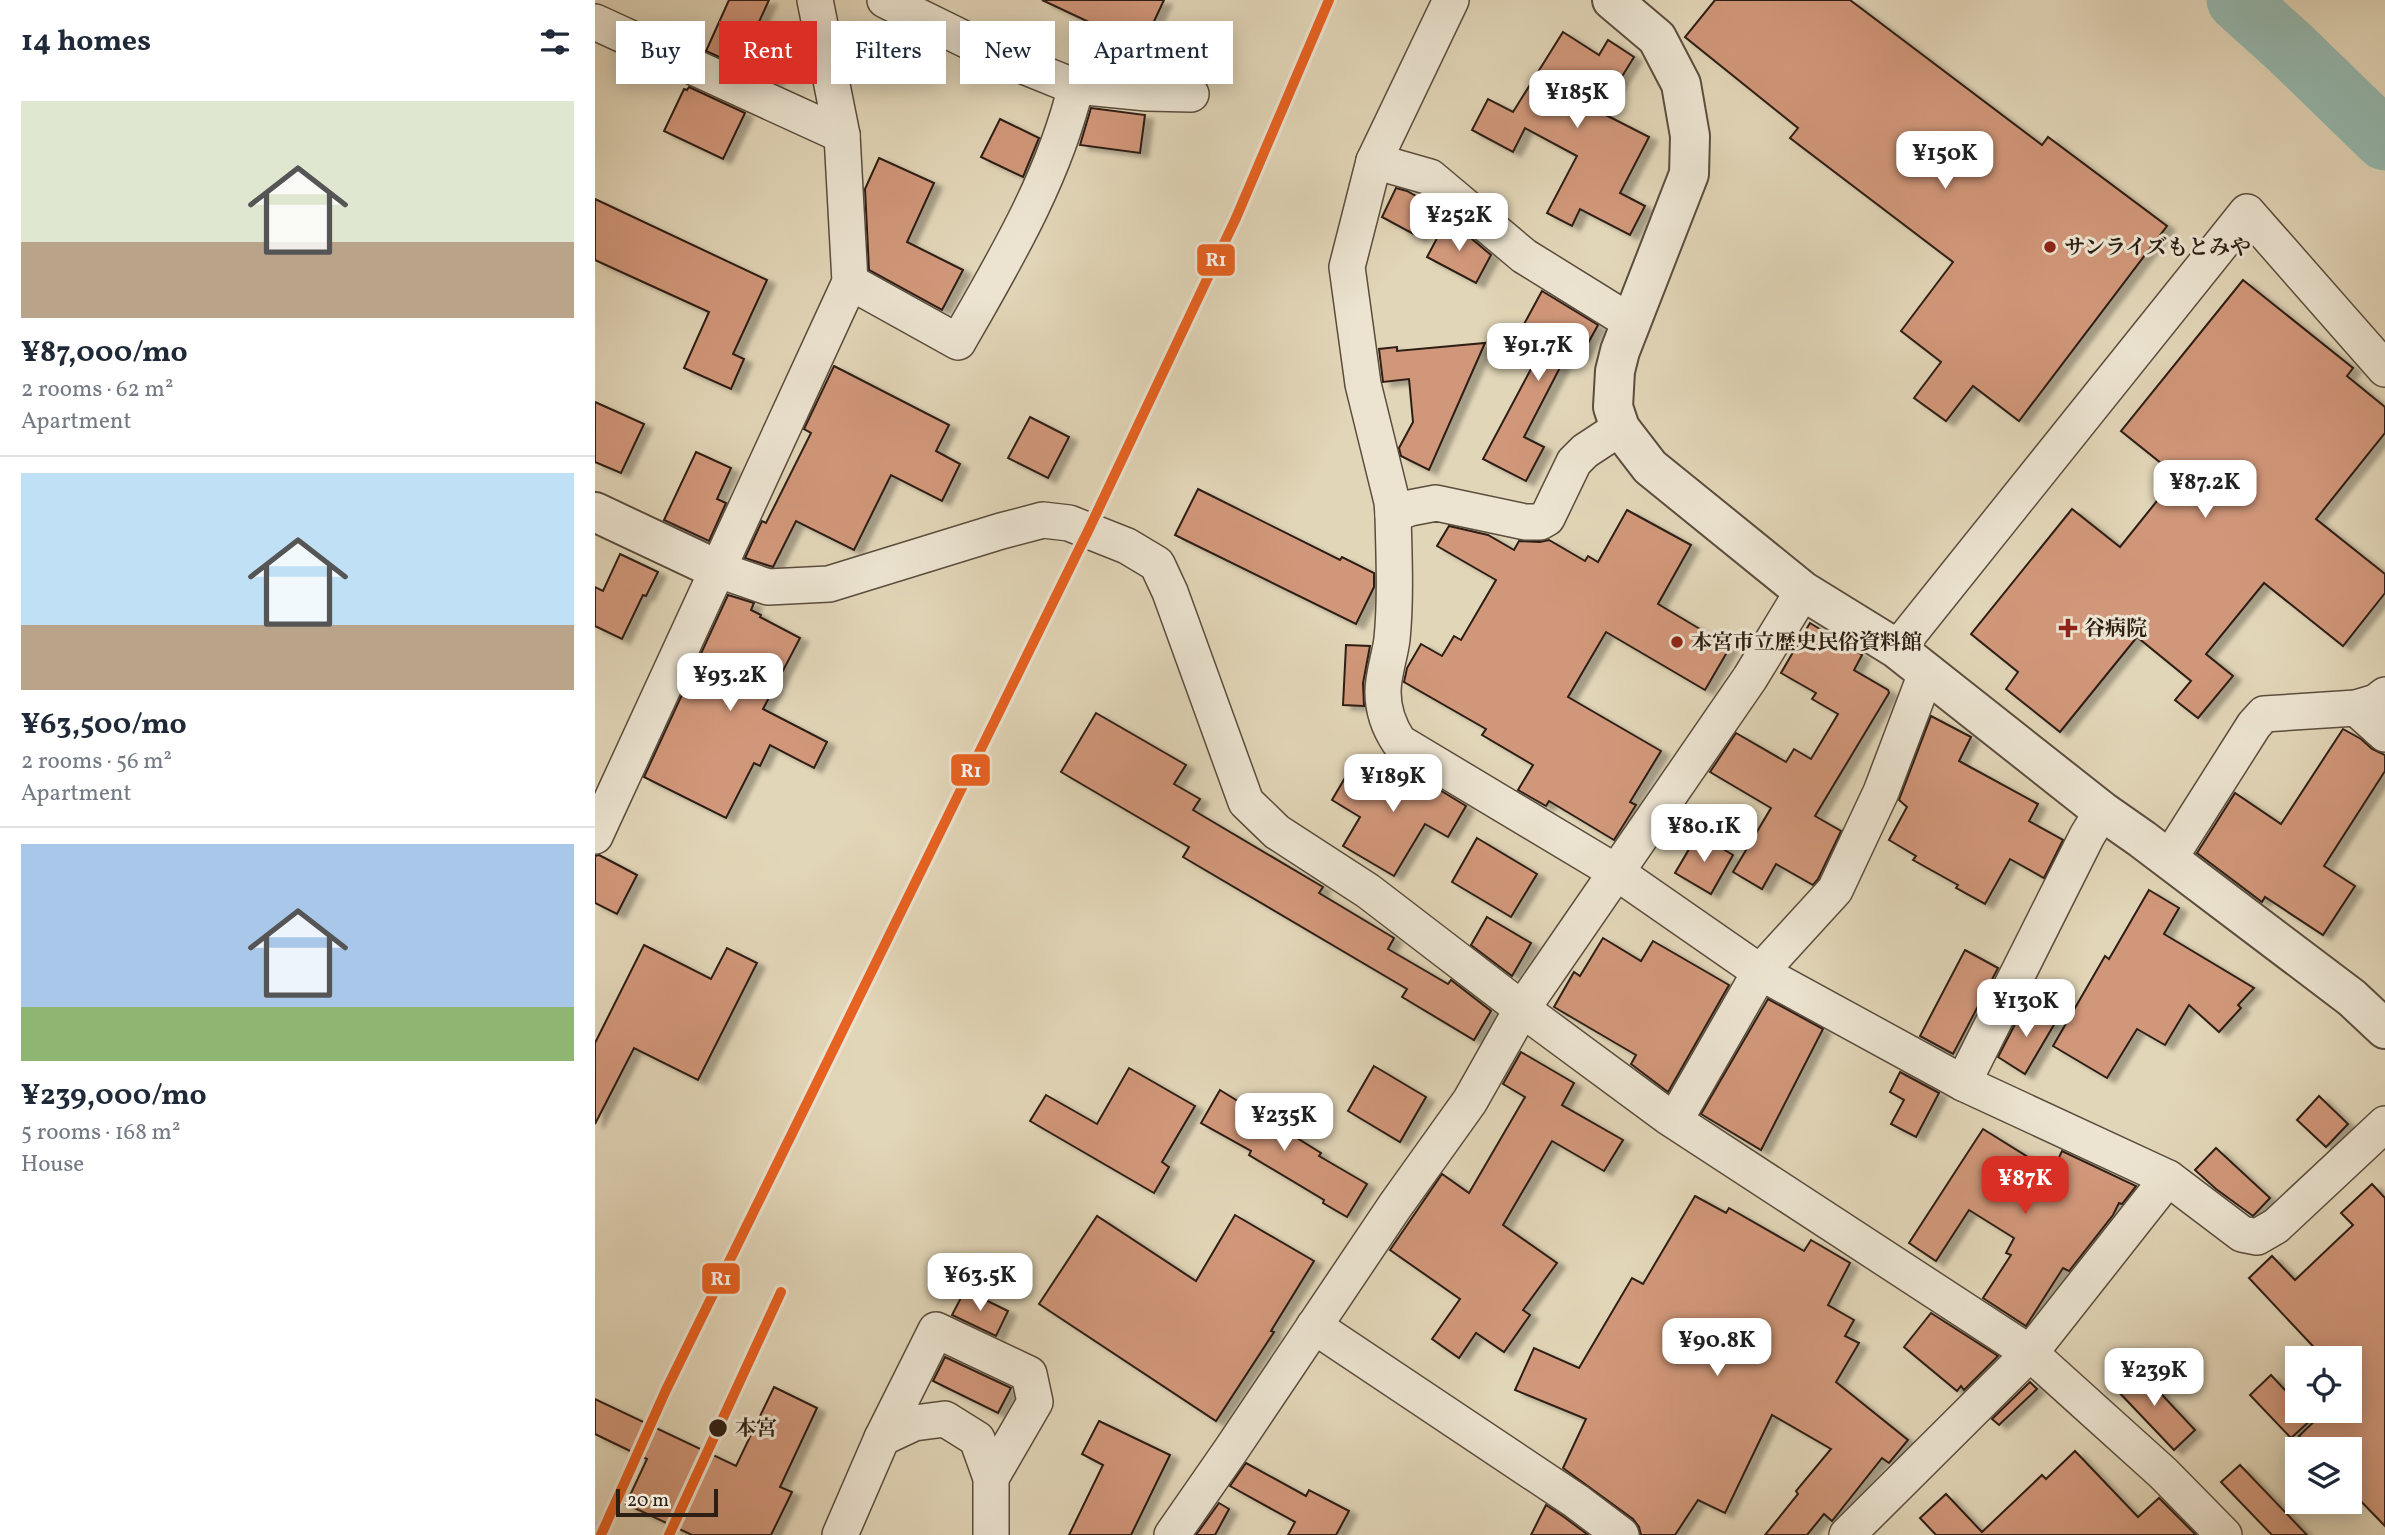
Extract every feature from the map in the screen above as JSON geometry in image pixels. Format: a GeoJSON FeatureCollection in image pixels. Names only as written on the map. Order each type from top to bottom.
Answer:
{"type":"FeatureCollection","features":[{"type":"Feature","properties":{"kind":"street"},"geometry":{"type":"LineString","coordinates":[[595,836],[850,282],[842,135],[815,0]]}},
{"type":"Feature","properties":{"kind":"street"},"geometry":{"type":"LineString","coordinates":[[885,0],[999,56],[1076,86],[1191,94]]}},
{"type":"Feature","properties":{"kind":"street"},"geometry":{"type":"LineString","coordinates":[[1451,0],[1374,161],[1347,267],[1363,384],[1392,502],[1395,584],[1392,639],[1383,690],[1384,708],[1391,730],[1399,742],[1616,872],[1760,972],[1963,1083],[2168,1178],[2242,1234],[2257,1237],[2276,1226],[2385,1124]]}},
{"type":"Feature","properties":{"kind":"street"},"geometry":{"type":"LineString","coordinates":[[1612,0],[1657,38],[1681,84],[1690,136],[1689,174],[1620,351],[1615,371],[1613,407],[1620,428],[1650,467],[1803,591],[1897,649],[1927,671],[2102,811],[2352,998],[2385,1029]]}},
{"type":"Feature","properties":{"kind":"street"},"geometry":{"type":"LineString","coordinates":[[595,22],[842,135]]}},
{"type":"Feature","properties":{"kind":"street"},"geometry":{"type":"LineString","coordinates":[[850,282],[958,342],[1017,241],[1050,166],[1070,112],[1076,86]]}},
{"type":"Feature","properties":{"kind":"street"},"geometry":{"type":"LineString","coordinates":[[1374,161],[1430,177],[1524,256],[1632,323]]}},
{"type":"Feature","properties":{"kind":"street"},"geometry":{"type":"LineString","coordinates":[[1897,649],[2247,212],[2385,369]]}},
{"type":"Feature","properties":{"kind":"street"},"geometry":{"type":"LineString","coordinates":[[1393,515],[1410,508],[1436,503],[1525,522],[1540,522],[1547,518],[1574,462],[1585,451],[1620,428]]}},
{"type":"Feature","properties":{"kind":"street"},"geometry":{"type":"LineString","coordinates":[[595,512],[716,569],[768,587],[829,584],[1043,520],[1089,529],[1128,546],[1157,564],[1170,592],[1246,802],[1277,832],[1368,891],[1522,1009],[1675,1120],[2030,1353],[2163,1473],[2224,1535]]}},
{"type":"Feature","properties":{"kind":"street"},"geometry":{"type":"LineString","coordinates":[[1172,1535],[1395,1206],[1470,1101],[1522,1009],[1751,678],[1803,591]]}},
{"type":"Feature","properties":{"kind":"street"},"geometry":{"type":"LineString","coordinates":[[1675,1120],[1760,972],[1835,890],[1881,792],[1927,671]]}},
{"type":"Feature","properties":{"kind":"street"},"geometry":{"type":"LineString","coordinates":[[2169,859],[2254,725],[2264,714],[2371,701],[2385,734]]}},
{"type":"Feature","properties":{"kind":"street"},"geometry":{"type":"LineString","coordinates":[[1963,1083],[2080,848],[2102,811]]}},
{"type":"Feature","properties":{"kind":"street"},"geometry":{"type":"LineString","coordinates":[[1847,1535],[2030,1353],[2168,1178]]}},
{"type":"Feature","properties":{"kind":"street"},"geometry":{"type":"LineString","coordinates":[[1314,1326],[1621,1535]]}},
{"type":"Feature","properties":{"kind":"street"},"geometry":{"type":"LineString","coordinates":[[840,1535],[882,1438],[936,1330],[1029,1374],[1035,1402],[991,1478]]}},
{"type":"Feature","properties":{"kind":"street"},"geometry":{"type":"LineString","coordinates":[[882,1438],[914,1423],[946,1419],[977,1438],[991,1478],[991,1535]]}},
{"type":"Feature","properties":{"kind":"building"},"geometry":{"type":"Polygon","coordinates":[[[729,0],[769,0],[759,21],[720,21],[729,0]]]}},
{"type":"Feature","properties":{"kind":"building"},"geometry":{"type":"Polygon","coordinates":[[[1042,0],[1164,0],[1154,21],[1087,21],[1042,0]]]}},
{"type":"Feature","properties":{"kind":"building"},"geometry":{"type":"Polygon","coordinates":[[[1715,0],[1850,0],[2042,145],[2048,137],[2167,226],[2019,421],[1973,386],[1946,421],[1914,398],[1941,362],[1901,331],[1953,262],[1790,138],[1798,128],[1685,37],[1715,0]]]}},
{"type":"Feature","properties":{"kind":"building"},"geometry":{"type":"Polygon","coordinates":[[[719,22],[719,57],[706,51],[719,22]]]}},
{"type":"Feature","properties":{"kind":"building"},"geometry":{"type":"Polygon","coordinates":[[[1563,32],[1599,55],[1608,40],[1634,57],[1600,112],[1649,137],[1620,193],[1645,206],[1630,235],[1580,209],[1572,226],[1547,213],[1577,156],[1525,128],[1513,152],[1472,130],[1488,99],[1513,112],[1563,32]]]}},
{"type":"Feature","properties":{"kind":"building"},"geometry":{"type":"Polygon","coordinates":[[[689,87],[745,113],[723,159],[664,131],[684,89],[689,87]]]}},
{"type":"Feature","properties":{"kind":"building"},"geometry":{"type":"Polygon","coordinates":[[[1091,108],[1145,115],[1140,153],[1080,145],[1091,108]]]}},
{"type":"Feature","properties":{"kind":"building"},"geometry":{"type":"Polygon","coordinates":[[[1000,119],[1039,138],[1023,177],[981,157],[1000,119]]]}},
{"type":"Feature","properties":{"kind":"building"},"geometry":{"type":"Polygon","coordinates":[[[879,158],[934,183],[907,242],[963,270],[942,310],[869,270],[865,189],[879,158]]]}},
{"type":"Feature","properties":{"kind":"building"},"geometry":{"type":"Polygon","coordinates":[[[1396,188],[1407,191],[1435,207],[1419,237],[1382,217],[1396,188]]]}},
{"type":"Feature","properties":{"kind":"building"},"geometry":{"type":"Polygon","coordinates":[[[595,199],[767,280],[733,354],[744,359],[731,389],[684,368],[709,312],[595,260],[595,199]]]}},
{"type":"Feature","properties":{"kind":"building"},"geometry":{"type":"Polygon","coordinates":[[[1445,223],[1466,234],[1491,255],[1476,283],[1427,257],[1445,223]]]}},
{"type":"Feature","properties":{"kind":"building"},"geometry":{"type":"Polygon","coordinates":[[[2243,280],[2353,368],[2347,376],[2385,407],[2385,433],[2316,519],[2385,574],[2385,593],[2343,646],[2264,583],[2206,654],[2233,676],[2198,718],[2175,700],[2191,681],[2137,637],[2060,732],[2006,689],[2018,672],[1971,634],[2072,509],[2120,547],[2177,476],[2121,431],[2243,280]]]}},
{"type":"Feature","properties":{"kind":"building"},"geometry":{"type":"Polygon","coordinates":[[[1542,291],[1598,325],[1581,356],[1569,350],[1524,437],[1544,447],[1526,481],[1483,459],[1547,339],[1523,326],[1542,291]]]}},
{"type":"Feature","properties":{"kind":"building"},"geometry":{"type":"Polygon","coordinates":[[[1485,343],[1429,470],[1401,456],[1399,448],[1413,422],[1409,379],[1383,382],[1379,349],[1397,347],[1397,351],[1485,343]]]}},
{"type":"Feature","properties":{"kind":"building"},"geometry":{"type":"Polygon","coordinates":[[[834,366],[949,425],[936,451],[960,464],[942,501],[891,475],[854,550],[796,521],[773,567],[745,558],[762,521],[766,523],[811,433],[804,429],[834,366]]]}},
{"type":"Feature","properties":{"kind":"building"},"geometry":{"type":"Polygon","coordinates":[[[595,402],[644,424],[621,473],[595,462],[595,402]]]}},
{"type":"Feature","properties":{"kind":"building"},"geometry":{"type":"Polygon","coordinates":[[[1030,417],[1069,437],[1048,478],[1008,458],[1030,417]]]}},
{"type":"Feature","properties":{"kind":"building"},"geometry":{"type":"Polygon","coordinates":[[[696,452],[731,468],[717,499],[726,503],[709,541],[664,520],[696,452]]]}},
{"type":"Feature","properties":{"kind":"building"},"geometry":{"type":"Polygon","coordinates":[[[1198,489],[1340,560],[1342,557],[1374,573],[1374,587],[1356,624],[1175,535],[1198,489]]]}},
{"type":"Feature","properties":{"kind":"building"},"geometry":{"type":"Polygon","coordinates":[[[1627,510],[1691,545],[1658,604],[1730,647],[1705,690],[1606,632],[1568,697],[1661,751],[1630,802],[1636,805],[1614,840],[1549,801],[1546,806],[1518,790],[1533,765],[1482,735],[1486,729],[1404,682],[1407,668],[1421,644],[1442,656],[1454,636],[1461,640],[1496,580],[1437,546],[1449,526],[1488,535],[1514,550],[1519,541],[1549,540],[1585,561],[1588,556],[1598,562],[1627,510]]]}},
{"type":"Feature","properties":{"kind":"building"},"geometry":{"type":"Polygon","coordinates":[[[620,554],[658,572],[646,596],[643,595],[622,639],[595,626],[595,587],[603,591],[620,554]]]}},
{"type":"Feature","properties":{"kind":"building"},"geometry":{"type":"Polygon","coordinates":[[[728,595],[754,603],[751,610],[761,615],[760,617],[800,638],[763,709],[827,742],[814,768],[770,745],[760,766],[754,763],[726,818],[644,777],[728,595]]]}},
{"type":"Feature","properties":{"kind":"building"},"geometry":{"type":"Polygon","coordinates":[[[1810,623],[1862,655],[1854,670],[1889,693],[1815,816],[1841,831],[1818,879],[1813,885],[1776,864],[1762,889],[1733,872],[1771,808],[1710,772],[1736,733],[1786,762],[1794,749],[1811,759],[1838,714],[1812,699],[1816,693],[1781,673],[1810,623]]]}},
{"type":"Feature","properties":{"kind":"building"},"geometry":{"type":"Polygon","coordinates":[[[1346,645],[1370,646],[1363,683],[1364,706],[1343,705],[1346,645]]]}},
{"type":"Feature","properties":{"kind":"building"},"geometry":{"type":"Polygon","coordinates":[[[1096,713],[1186,765],[1174,784],[1200,799],[1193,810],[1323,887],[1319,893],[1394,938],[1388,949],[1448,984],[1451,980],[1491,1011],[1474,1040],[1402,997],[1407,989],[1183,857],[1189,847],[1061,772],[1096,713]]]}},
{"type":"Feature","properties":{"kind":"building"},"geometry":{"type":"Polygon","coordinates":[[[1931,716],[1971,737],[1959,761],[2038,804],[2029,821],[2063,840],[2044,878],[2010,859],[1985,904],[1956,888],[1958,885],[1913,860],[1916,856],[1889,840],[1907,807],[1899,800],[1931,716]]]}},
{"type":"Feature","properties":{"kind":"building"},"geometry":{"type":"Polygon","coordinates":[[[2343,729],[2385,755],[2385,771],[2324,866],[2355,886],[2323,935],[2265,897],[2262,902],[2197,853],[2235,793],[2281,824],[2343,729]]]}},
{"type":"Feature","properties":{"kind":"building"},"geometry":{"type":"Polygon","coordinates":[[[1356,759],[1398,784],[1407,770],[1466,806],[1448,837],[1425,824],[1394,876],[1343,846],[1360,817],[1332,800],[1356,759]]]}},
{"type":"Feature","properties":{"kind":"building"},"geometry":{"type":"Polygon","coordinates":[[[1698,834],[1733,855],[1711,894],[1675,873],[1698,834]]]}},
{"type":"Feature","properties":{"kind":"building"},"geometry":{"type":"Polygon","coordinates":[[[1477,838],[1537,874],[1511,917],[1452,882],[1477,838]]]}},
{"type":"Feature","properties":{"kind":"building"},"geometry":{"type":"Polygon","coordinates":[[[599,855],[637,875],[617,914],[595,903],[595,856],[599,855]]]}},
{"type":"Feature","properties":{"kind":"building"},"geometry":{"type":"Polygon","coordinates":[[[2149,890],[2179,908],[2164,934],[2254,988],[2238,1005],[2241,1008],[2219,1032],[2189,1005],[2165,1045],[2137,1029],[2107,1078],[2053,1046],[2105,956],[2109,959],[2149,890]]]}},
{"type":"Feature","properties":{"kind":"building"},"geometry":{"type":"Polygon","coordinates":[[[1487,917],[1531,943],[1512,976],[1471,945],[1487,917]]]}},
{"type":"Feature","properties":{"kind":"building"},"geometry":{"type":"Polygon","coordinates":[[[1603,938],[1641,961],[1653,941],[1729,985],[1668,1092],[1631,1064],[1636,1055],[1554,1007],[1574,972],[1580,976],[1603,938]]]}},
{"type":"Feature","properties":{"kind":"building"},"geometry":{"type":"Polygon","coordinates":[[[644,945],[711,979],[727,948],[757,963],[698,1080],[634,1048],[595,1124],[595,1043],[644,945]]]}},
{"type":"Feature","properties":{"kind":"building"},"geometry":{"type":"Polygon","coordinates":[[[1965,950],[1998,968],[1953,1054],[1920,1036],[1965,950]]]}},
{"type":"Feature","properties":{"kind":"building"},"geometry":{"type":"Polygon","coordinates":[[[1768,999],[1823,1029],[1761,1150],[1701,1114],[1768,999]]]}},
{"type":"Feature","properties":{"kind":"building"},"geometry":{"type":"Polygon","coordinates":[[[2025,1005],[2055,1023],[2025,1074],[1998,1057],[2025,1005]]]}},
{"type":"Feature","properties":{"kind":"building"},"geometry":{"type":"Polygon","coordinates":[[[1521,1052],[1574,1083],[1562,1105],[1623,1140],[1604,1171],[1552,1141],[1503,1225],[1557,1263],[1523,1310],[1530,1315],[1504,1352],[1476,1333],[1459,1358],[1432,1339],[1460,1299],[1390,1250],[1442,1174],[1469,1193],[1525,1097],[1503,1084],[1521,1052]]]}},
{"type":"Feature","properties":{"kind":"building"},"geometry":{"type":"Polygon","coordinates":[[[1374,1066],[1426,1097],[1400,1142],[1348,1111],[1374,1066]]]}},
{"type":"Feature","properties":{"kind":"building"},"geometry":{"type":"Polygon","coordinates":[[[1129,1068],[1195,1106],[1162,1162],[1169,1167],[1154,1193],[1030,1121],[1046,1095],[1097,1124],[1129,1068]]]}},
{"type":"Feature","properties":{"kind":"building"},"geometry":{"type":"Polygon","coordinates":[[[1900,1072],[1939,1093],[1916,1137],[1891,1124],[1904,1100],[1890,1092],[1900,1072]]]}},
{"type":"Feature","properties":{"kind":"building"},"geometry":{"type":"Polygon","coordinates":[[[1220,1090],[1321,1153],[1319,1156],[1367,1184],[1347,1217],[1249,1155],[1251,1151],[1201,1123],[1220,1090]]]}},
{"type":"Feature","properties":{"kind":"building"},"geometry":{"type":"Polygon","coordinates":[[[2319,1096],[2348,1124],[2326,1147],[2297,1120],[2319,1096]]]}},
{"type":"Feature","properties":{"kind":"building"},"geometry":{"type":"Polygon","coordinates":[[[1983,1129],[2052,1172],[2062,1151],[2136,1186],[2122,1204],[2119,1203],[2113,1215],[2069,1271],[2063,1268],[2026,1326],[1983,1298],[2011,1255],[2006,1253],[2014,1238],[1969,1210],[1936,1261],[1909,1243],[1983,1129]]]}},
{"type":"Feature","properties":{"kind":"building"},"geometry":{"type":"Polygon","coordinates":[[[2216,1148],[2270,1198],[2253,1216],[2195,1170],[2216,1148]]]}},
{"type":"Feature","properties":{"kind":"building"},"geometry":{"type":"Polygon","coordinates":[[[2372,1184],[2385,1198],[2385,1526],[2362,1502],[2362,1437],[2299,1436],[2312,1423],[2362,1423],[2362,1346],[2313,1346],[2249,1278],[2272,1256],[2295,1280],[2353,1225],[2341,1213],[2372,1184]]]}},
{"type":"Feature","properties":{"kind":"building"},"geometry":{"type":"Polygon","coordinates":[[[1695,1196],[1726,1213],[1729,1208],[1804,1251],[1811,1240],[1850,1263],[1828,1305],[1854,1320],[1845,1336],[1859,1343],[1836,1382],[1908,1440],[1889,1463],[1882,1458],[1832,1521],[1824,1514],[1807,1535],[1765,1535],[1798,1494],[1796,1491],[1831,1449],[1772,1415],[1725,1513],[1698,1500],[1675,1535],[1641,1535],[1633,1519],[1563,1468],[1586,1419],[1515,1390],[1534,1348],[1579,1368],[1632,1278],[1643,1284],[1695,1196]]]}},
{"type":"Feature","properties":{"kind":"building"},"geometry":{"type":"Polygon","coordinates":[[[1235,1215],[1314,1261],[1271,1331],[1274,1332],[1216,1421],[1039,1304],[1097,1216],[1196,1281],[1235,1215]]]}},
{"type":"Feature","properties":{"kind":"building"},"geometry":{"type":"Polygon","coordinates":[[[965,1290],[1008,1311],[996,1336],[952,1315],[965,1290]]]}},
{"type":"Feature","properties":{"kind":"building"},"geometry":{"type":"Polygon","coordinates":[[[1931,1313],[1998,1356],[1964,1390],[1961,1386],[1957,1391],[1904,1347],[1931,1313]]]}},
{"type":"Feature","properties":{"kind":"building"},"geometry":{"type":"Polygon","coordinates":[[[945,1357],[1011,1388],[998,1413],[933,1381],[945,1357]]]}},
{"type":"Feature","properties":{"kind":"building"},"geometry":{"type":"Polygon","coordinates":[[[2135,1366],[2195,1430],[2174,1450],[2113,1386],[2135,1366]]]}},
{"type":"Feature","properties":{"kind":"building"},"geometry":{"type":"Polygon","coordinates":[[[2271,1375],[2285,1390],[2285,1423],[2308,1423],[2290,1437],[2250,1395],[2271,1375]]]}},
{"type":"Feature","properties":{"kind":"building"},"geometry":{"type":"Polygon","coordinates":[[[2030,1382],[2037,1389],[1999,1425],[1992,1419],[2030,1382]]]}},
{"type":"Feature","properties":{"kind":"building"},"geometry":{"type":"Polygon","coordinates":[[[774,1387],[817,1408],[780,1487],[792,1492],[771,1535],[692,1535],[626,1504],[647,1459],[595,1434],[595,1399],[736,1466],[774,1387]]]}},
{"type":"Feature","properties":{"kind":"building"},"geometry":{"type":"Polygon","coordinates":[[[1099,1421],[1170,1455],[1131,1535],[1069,1535],[1103,1465],[1082,1454],[1099,1421]]]}},
{"type":"Feature","properties":{"kind":"building"},"geometry":{"type":"Polygon","coordinates":[[[2075,1451],[2138,1517],[2159,1498],[2196,1535],[1936,1535],[1920,1518],[1946,1494],[1982,1532],[2042,1475],[2046,1479],[2075,1451]]]}},
{"type":"Feature","properties":{"kind":"building"},"geometry":{"type":"Polygon","coordinates":[[[1246,1463],[1306,1496],[1309,1490],[1349,1511],[1336,1535],[1288,1535],[1295,1522],[1230,1486],[1246,1463]]]}},
{"type":"Feature","properties":{"kind":"building"},"geometry":{"type":"Polygon","coordinates":[[[2240,1465],[2307,1535],[2272,1535],[2221,1482],[2240,1465]]]}},
{"type":"Feature","properties":{"kind":"building"},"geometry":{"type":"Polygon","coordinates":[[[1219,1503],[1229,1509],[1215,1535],[1196,1535],[1219,1503]]]}},
{"type":"Feature","properties":{"kind":"building"},"geometry":{"type":"Polygon","coordinates":[[[1546,1505],[1564,1517],[1588,1535],[1531,1535],[1546,1505]]]}},
{"type":"Feature","properties":{"kind":"waterway"},"geometry":{"type":"LineString","coordinates":[[2237,0],[2385,140]]}},
{"type":"Feature","properties":{"kind":"transit line","name":"R1"},"geometry":{"type":"LineString","coordinates":[[601,1535],[666,1390],[1089,529],[1236,218],[1329,0]]}},
{"type":"Feature","properties":{"kind":"transit line","name":"R1"},"geometry":{"type":"LineString","coordinates":[[669,1535],[781,1292]]}},
{"type":"Feature","properties":{"kind":"place","name":"サンライズもとみや"},"geometry":{"type":"Point","coordinates":[2050,247]}},
{"type":"Feature","properties":{"kind":"place","name":"谷病院"},"geometry":{"type":"Point","coordinates":[2068,628]}},
{"type":"Feature","properties":{"kind":"place","name":"本宮市立歴史民俗資料館"},"geometry":{"type":"Point","coordinates":[1677,642]}},
{"type":"Feature","properties":{"kind":"place","name":"本宮"},"geometry":{"type":"Point","coordinates":[718,1428]}}]}
